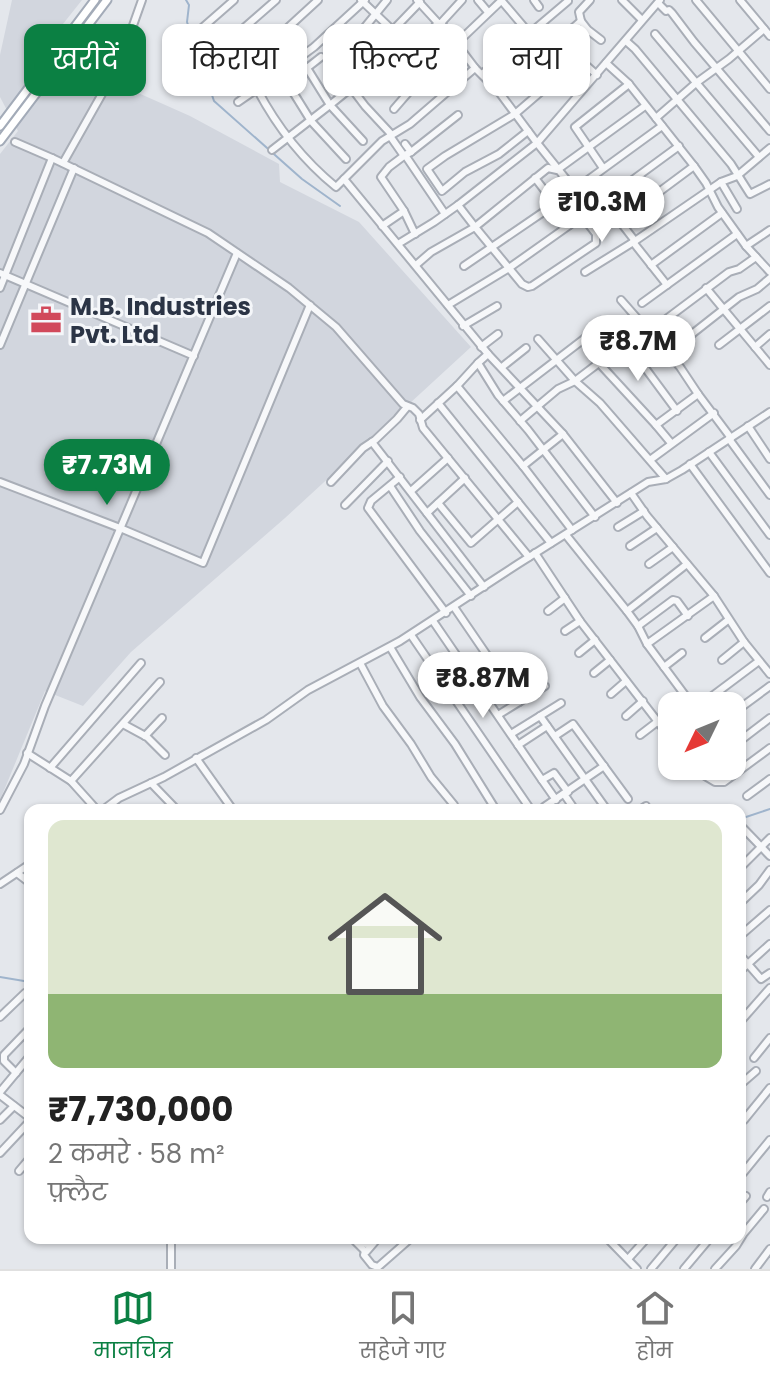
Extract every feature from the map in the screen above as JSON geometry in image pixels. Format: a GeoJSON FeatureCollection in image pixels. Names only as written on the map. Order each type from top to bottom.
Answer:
{"type":"FeatureCollection","features":[{"type":"Feature","properties":{"kind":"main road"},"geometry":{"type":"LineString","coordinates":[[0,126],[95,0]]}},
{"type":"Feature","properties":{"kind":"main road"},"geometry":{"type":"LineString","coordinates":[[0,141],[107,0]]}},
{"type":"Feature","properties":{"kind":"street"},"geometry":{"type":"LineString","coordinates":[[63,163],[120,62],[142,0]]}},
{"type":"Feature","properties":{"kind":"street"},"geometry":{"type":"LineString","coordinates":[[207,24],[234,0]]}},
{"type":"Feature","properties":{"kind":"street"},"geometry":{"type":"LineString","coordinates":[[248,24],[276,0]]}},
{"type":"Feature","properties":{"kind":"street"},"geometry":{"type":"LineString","coordinates":[[290,24],[318,0]]}},
{"type":"Feature","properties":{"kind":"street"},"geometry":{"type":"LineString","coordinates":[[368,24],[387,0]]}},
{"type":"Feature","properties":{"kind":"street"},"geometry":{"type":"LineString","coordinates":[[399,24],[418,1],[440,23],[462,0]]}},
{"type":"Feature","properties":{"kind":"street"},"geometry":{"type":"LineString","coordinates":[[478,0],[488,12]]}},
{"type":"Feature","properties":{"kind":"street"},"geometry":{"type":"LineString","coordinates":[[467,32],[501,0],[521,24]]}},
{"type":"Feature","properties":{"kind":"street"},"geometry":{"type":"LineString","coordinates":[[534,0],[539,7]]}},
{"type":"Feature","properties":{"kind":"street"},"geometry":{"type":"LineString","coordinates":[[540,24],[568,0],[579,12],[588,30],[601,40]]}},
{"type":"Feature","properties":{"kind":"street"},"geometry":{"type":"LineString","coordinates":[[579,12],[590,0]]}},
{"type":"Feature","properties":{"kind":"street"},"geometry":{"type":"LineString","coordinates":[[622,0],[642,20]]}},
{"type":"Feature","properties":{"kind":"street"},"geometry":{"type":"LineString","coordinates":[[696,0],[770,89]]}},
{"type":"Feature","properties":{"kind":"street"},"geometry":{"type":"LineString","coordinates":[[740,0],[770,36]]}},
{"type":"Feature","properties":{"kind":"street"},"geometry":{"type":"LineString","coordinates":[[307,52],[363,1],[385,24]]}},
{"type":"Feature","properties":{"kind":"street"},"geometry":{"type":"LineString","coordinates":[[398,244],[458,205],[537,143],[658,1],[672,13],[770,131]]}},
{"type":"Feature","properties":{"kind":"street"},"geometry":{"type":"LineString","coordinates":[[578,24],[581,21]]}},
{"type":"Feature","properties":{"kind":"street"},"geometry":{"type":"LineString","coordinates":[[656,118],[764,29]]}},
{"type":"Feature","properties":{"kind":"street"},"geometry":{"type":"LineString","coordinates":[[655,34],[759,157]]}},
{"type":"Feature","properties":{"kind":"street"},"geometry":{"type":"LineString","coordinates":[[626,41],[731,164],[750,194],[770,184]]}},
{"type":"Feature","properties":{"kind":"street"},"geometry":{"type":"LineString","coordinates":[[467,56],[483,76]]}},
{"type":"Feature","properties":{"kind":"street"},"geometry":{"type":"LineString","coordinates":[[321,57],[307,68],[330,105],[363,141]]}},
{"type":"Feature","properties":{"kind":"street"},"geometry":{"type":"LineString","coordinates":[[606,63],[629,84],[679,146],[737,234],[770,272]]}},
{"type":"Feature","properties":{"kind":"street"},"geometry":{"type":"LineString","coordinates":[[261,96],[288,138],[334,189],[371,150],[483,67]]}},
{"type":"Feature","properties":{"kind":"street"},"geometry":{"type":"LineString","coordinates":[[590,69],[597,75]]}},
{"type":"Feature","properties":{"kind":"street"},"geometry":{"type":"LineString","coordinates":[[603,168],[575,129],[577,124],[629,84]]}},
{"type":"Feature","properties":{"kind":"street"},"geometry":{"type":"LineString","coordinates":[[238,102],[247,96]]}},
{"type":"Feature","properties":{"kind":"street"},"geometry":{"type":"LineString","coordinates":[[295,96],[311,121],[346,159]]}},
{"type":"Feature","properties":{"kind":"street"},"geometry":{"type":"LineString","coordinates":[[272,150],[341,96]]}},
{"type":"Feature","properties":{"kind":"street"},"geometry":{"type":"LineString","coordinates":[[357,96],[407,155],[445,214]]}},
{"type":"Feature","properties":{"kind":"street"},"geometry":{"type":"LineString","coordinates":[[394,109],[405,96]]}},
{"type":"Feature","properties":{"kind":"street"},"geometry":{"type":"LineString","coordinates":[[502,96],[557,170],[595,207]]}},
{"type":"Feature","properties":{"kind":"street"},"geometry":{"type":"LineString","coordinates":[[528,131],[499,154],[465,172],[442,191],[427,169],[515,114],[536,96]]}},
{"type":"Feature","properties":{"kind":"street"},"geometry":{"type":"LineString","coordinates":[[557,170],[645,106]]}},
{"type":"Feature","properties":{"kind":"street"},"geometry":{"type":"LineString","coordinates":[[415,234],[381,177],[389,167],[458,115]]}},
{"type":"Feature","properties":{"kind":"street"},"geometry":{"type":"LineString","coordinates":[[464,266],[662,126]]}},
{"type":"Feature","properties":{"kind":"street"},"geometry":{"type":"LineString","coordinates":[[15,142],[208,233],[289,288],[336,327],[407,407],[420,416],[423,428],[532,555],[643,701],[657,722],[640,735]]}},
{"type":"Feature","properties":{"kind":"street"},"geometry":{"type":"LineString","coordinates":[[405,144],[407,155]]}},
{"type":"Feature","properties":{"kind":"street"},"geometry":{"type":"LineString","coordinates":[[448,305],[509,268],[679,146]]}},
{"type":"Feature","properties":{"kind":"street"},"geometry":{"type":"LineString","coordinates":[[585,272],[708,190],[737,176],[770,148]]}},
{"type":"Feature","properties":{"kind":"street"},"geometry":{"type":"LineString","coordinates":[[0,288],[3,274],[52,158]]}},
{"type":"Feature","properties":{"kind":"street"},"geometry":{"type":"LineString","coordinates":[[620,221],[694,166]]}},
{"type":"Feature","properties":{"kind":"street"},"geometry":{"type":"LineString","coordinates":[[0,345],[74,168]]}},
{"type":"Feature","properties":{"kind":"street"},"geometry":{"type":"LineString","coordinates":[[416,265],[431,252],[475,227],[548,168],[557,170]]}},
{"type":"Feature","properties":{"kind":"street"},"geometry":{"type":"LineString","coordinates":[[535,178],[569,225]]}},
{"type":"Feature","properties":{"kind":"street"},"geometry":{"type":"LineString","coordinates":[[344,179],[463,326],[563,434],[617,503]]}},
{"type":"Feature","properties":{"kind":"street"},"geometry":{"type":"LineString","coordinates":[[721,182],[737,209]]}},
{"type":"Feature","properties":{"kind":"street"},"geometry":{"type":"LineString","coordinates":[[604,201],[667,285]]}},
{"type":"Feature","properties":{"kind":"street"},"geometry":{"type":"LineString","coordinates":[[458,205],[522,284],[530,287],[594,245],[596,234],[582,216]]}},
{"type":"Feature","properties":{"kind":"street"},"geometry":{"type":"LineString","coordinates":[[382,226],[404,211]]}},
{"type":"Feature","properties":{"kind":"street"},"geometry":{"type":"LineString","coordinates":[[651,265],[722,213]]}},
{"type":"Feature","properties":{"kind":"street"},"geometry":{"type":"LineString","coordinates":[[746,246],[770,230]]}},
{"type":"Feature","properties":{"kind":"street"},"geometry":{"type":"LineString","coordinates":[[642,303],[737,234]]}},
{"type":"Feature","properties":{"kind":"street"},"geometry":{"type":"LineString","coordinates":[[0,810],[24,764],[237,253]]}},
{"type":"Feature","properties":{"kind":"street"},"geometry":{"type":"LineString","coordinates":[[661,323],[729,272],[756,257]]}},
{"type":"Feature","properties":{"kind":"street"},"geometry":{"type":"LineString","coordinates":[[3,274],[194,356]]}},
{"type":"Feature","properties":{"kind":"street"},"geometry":{"type":"LineString","coordinates":[[678,345],[739,297],[757,289],[770,278]]}},
{"type":"Feature","properties":{"kind":"street"},"geometry":{"type":"LineString","coordinates":[[706,288],[770,365]]}},
{"type":"Feature","properties":{"kind":"street"},"geometry":{"type":"LineString","coordinates":[[621,300],[680,367],[770,495]]}},
{"type":"Feature","properties":{"kind":"street"},"geometry":{"type":"LineString","coordinates":[[0,482],[203,563],[310,305]]}},
{"type":"Feature","properties":{"kind":"street"},"geometry":{"type":"LineString","coordinates":[[463,326],[497,306]]}},
{"type":"Feature","properties":{"kind":"street"},"geometry":{"type":"LineString","coordinates":[[719,345],[770,306]]}},
{"type":"Feature","properties":{"kind":"street"},"geometry":{"type":"LineString","coordinates":[[503,401],[606,322],[677,411]]}},
{"type":"Feature","properties":{"kind":"street"},"geometry":{"type":"LineString","coordinates":[[481,347],[498,334]]}},
{"type":"Feature","properties":{"kind":"street"},"geometry":{"type":"LineString","coordinates":[[755,347],[770,334]]}},
{"type":"Feature","properties":{"kind":"street"},"geometry":{"type":"LineString","coordinates":[[538,339],[575,381],[600,403],[666,479]]}},
{"type":"Feature","properties":{"kind":"street"},"geometry":{"type":"LineString","coordinates":[[520,421],[558,389],[575,381],[625,343]]}},
{"type":"Feature","properties":{"kind":"street"},"geometry":{"type":"LineString","coordinates":[[502,367],[526,348]]}},
{"type":"Feature","properties":{"kind":"street"},"geometry":{"type":"LineString","coordinates":[[420,420],[488,354]]}},
{"type":"Feature","properties":{"kind":"street"},"geometry":{"type":"LineString","coordinates":[[598,362],[671,443]]}},
{"type":"Feature","properties":{"kind":"street"},"geometry":{"type":"LineString","coordinates":[[478,363],[498,395],[595,517]]}},
{"type":"Feature","properties":{"kind":"street"},"geometry":{"type":"LineString","coordinates":[[457,386],[523,466],[683,692]]}},
{"type":"Feature","properties":{"kind":"street"},"geometry":{"type":"LineString","coordinates":[[656,425],[698,394]]}},
{"type":"Feature","properties":{"kind":"street"},"geometry":{"type":"LineString","coordinates":[[438,403],[551,543]]}},
{"type":"Feature","properties":{"kind":"street"},"geometry":{"type":"LineString","coordinates":[[331,482],[407,407]]}},
{"type":"Feature","properties":{"kind":"street"},"geometry":{"type":"LineString","coordinates":[[111,804],[266,720],[308,690],[411,635],[648,482],[666,479],[770,412]]}},
{"type":"Feature","properties":{"kind":"street"},"geometry":{"type":"LineString","coordinates":[[650,460],[714,413]]}},
{"type":"Feature","properties":{"kind":"street"},"geometry":{"type":"LineString","coordinates":[[748,426],[770,459]]}},
{"type":"Feature","properties":{"kind":"street"},"geometry":{"type":"LineString","coordinates":[[523,466],[563,434]]}},
{"type":"Feature","properties":{"kind":"street"},"geometry":{"type":"LineString","coordinates":[[372,442],[484,587]]}},
{"type":"Feature","properties":{"kind":"street"},"geometry":{"type":"LineString","coordinates":[[709,452],[770,535]]}},
{"type":"Feature","properties":{"kind":"street"},"geometry":{"type":"LineString","coordinates":[[411,491],[448,458]]}},
{"type":"Feature","properties":{"kind":"street"},"geometry":{"type":"LineString","coordinates":[[345,505],[388,461]]}},
{"type":"Feature","properties":{"kind":"street"},"geometry":{"type":"LineString","coordinates":[[690,464],[770,573]]}},
{"type":"Feature","properties":{"kind":"street"},"geometry":{"type":"LineString","coordinates":[[400,477],[371,501],[368,508],[446,613]]}},
{"type":"Feature","properties":{"kind":"street"},"geometry":{"type":"LineString","coordinates":[[427,513],[465,478]]}},
{"type":"Feature","properties":{"kind":"street"},"geometry":{"type":"LineString","coordinates":[[390,486],[420,531],[471,596]]}},
{"type":"Feature","properties":{"kind":"street"},"geometry":{"type":"LineString","coordinates":[[631,493],[714,596],[728,620],[770,674]]}},
{"type":"Feature","properties":{"kind":"street"},"geometry":{"type":"LineString","coordinates":[[438,503],[471,543],[518,502]]}},
{"type":"Feature","properties":{"kind":"street"},"geometry":{"type":"LineString","coordinates":[[618,527],[644,511]]}},
{"type":"Feature","properties":{"kind":"street"},"geometry":{"type":"LineString","coordinates":[[630,546],[657,528]]}},
{"type":"Feature","properties":{"kind":"street"},"geometry":{"type":"LineString","coordinates":[[649,564],[673,547]]}},
{"type":"Feature","properties":{"kind":"street"},"geometry":{"type":"LineString","coordinates":[[627,611],[687,564]]}},
{"type":"Feature","properties":{"kind":"street"},"geometry":{"type":"LineString","coordinates":[[647,644],[714,596]]}},
{"type":"Feature","properties":{"kind":"street"},"geometry":{"type":"LineString","coordinates":[[548,611],[565,598]]}},
{"type":"Feature","properties":{"kind":"street"},"geometry":{"type":"LineString","coordinates":[[638,626],[673,600],[688,616]]}},
{"type":"Feature","properties":{"kind":"street"},"geometry":{"type":"LineString","coordinates":[[454,607],[519,702]]}},
{"type":"Feature","properties":{"kind":"street"},"geometry":{"type":"LineString","coordinates":[[705,638],[728,620]]}},
{"type":"Feature","properties":{"kind":"street"},"geometry":{"type":"LineString","coordinates":[[433,621],[556,800]]}},
{"type":"Feature","properties":{"kind":"street"},"geometry":{"type":"LineString","coordinates":[[565,631],[580,621]]}},
{"type":"Feature","properties":{"kind":"street"},"geometry":{"type":"LineString","coordinates":[[411,635],[527,804]]}},
{"type":"Feature","properties":{"kind":"street"},"geometry":{"type":"LineString","coordinates":[[579,653],[595,640]]}},
{"type":"Feature","properties":{"kind":"street"},"geometry":{"type":"LineString","coordinates":[[722,660],[744,642]]}},
{"type":"Feature","properties":{"kind":"street"},"geometry":{"type":"LineString","coordinates":[[390,647],[492,804]]}},
{"type":"Feature","properties":{"kind":"street"},"geometry":{"type":"LineString","coordinates":[[664,667],[682,653]]}},
{"type":"Feature","properties":{"kind":"street"},"geometry":{"type":"LineString","coordinates":[[594,673],[610,660]]}},
{"type":"Feature","properties":{"kind":"street"},"geometry":{"type":"LineString","coordinates":[[718,692],[759,661]]}},
{"type":"Feature","properties":{"kind":"street"},"geometry":{"type":"LineString","coordinates":[[50,768],[141,663]]}},
{"type":"Feature","properties":{"kind":"street"},"geometry":{"type":"LineString","coordinates":[[360,663],[383,706],[453,804]]}},
{"type":"Feature","properties":{"kind":"street"},"geometry":{"type":"LineString","coordinates":[[611,694],[626,681]]}},
{"type":"Feature","properties":{"kind":"street"},"geometry":{"type":"LineString","coordinates":[[71,781],[160,682]]}},
{"type":"Feature","properties":{"kind":"street"},"geometry":{"type":"LineString","coordinates":[[498,715],[545,686]]}},
{"type":"Feature","properties":{"kind":"street"},"geometry":{"type":"LineString","coordinates":[[746,704],[770,686]]}},
{"type":"Feature","properties":{"kind":"street"},"geometry":{"type":"LineString","coordinates":[[626,716],[643,701]]}},
{"type":"Feature","properties":{"kind":"street"},"geometry":{"type":"LineString","coordinates":[[511,734],[561,703]]}},
{"type":"Feature","properties":{"kind":"street"},"geometry":{"type":"LineString","coordinates":[[540,716],[603,804]]}},
{"type":"Feature","properties":{"kind":"street"},"geometry":{"type":"LineString","coordinates":[[145,736],[162,718]]}},
{"type":"Feature","properties":{"kind":"street"},"geometry":{"type":"LineString","coordinates":[[746,736],[770,718]]}},
{"type":"Feature","properties":{"kind":"street"},"geometry":{"type":"LineString","coordinates":[[123,724],[145,736],[165,755]]}},
{"type":"Feature","properties":{"kind":"street"},"geometry":{"type":"LineString","coordinates":[[555,736],[573,724],[628,799]]}},
{"type":"Feature","properties":{"kind":"street"},"geometry":{"type":"LineString","coordinates":[[518,745],[547,726]]}},
{"type":"Feature","properties":{"kind":"street"},"geometry":{"type":"LineString","coordinates":[[746,766],[770,748]]}},
{"type":"Feature","properties":{"kind":"street"},"geometry":{"type":"LineString","coordinates":[[27,753],[71,781],[92,804]]}},
{"type":"Feature","properties":{"kind":"street"},"geometry":{"type":"LineString","coordinates":[[196,758],[229,804]]}},
{"type":"Feature","properties":{"kind":"street"},"geometry":{"type":"LineString","coordinates":[[550,804],[604,766]]}},
{"type":"Feature","properties":{"kind":"street"},"geometry":{"type":"LineString","coordinates":[[542,780],[554,773],[572,804]]}},
{"type":"Feature","properties":{"kind":"street"},"geometry":{"type":"LineString","coordinates":[[747,796],[770,780]]}},
{"type":"Feature","properties":{"kind":"street"},"geometry":{"type":"LineString","coordinates":[[151,783],[171,804]]}},
{"type":"Feature","properties":{"kind":"street"},"geometry":{"type":"LineString","coordinates":[[0,788],[10,792]]}},
{"type":"Feature","properties":{"kind":"street"},"geometry":{"type":"LineString","coordinates":[[746,831],[770,856]]}},
{"type":"Feature","properties":{"kind":"street"},"geometry":{"type":"LineString","coordinates":[[746,862],[770,838]]}},
{"type":"Feature","properties":{"kind":"street"},"geometry":{"type":"LineString","coordinates":[[0,884],[24,868]]}},
{"type":"Feature","properties":{"kind":"street"},"geometry":{"type":"LineString","coordinates":[[746,896],[770,870]]}},
{"type":"Feature","properties":{"kind":"street"},"geometry":{"type":"LineString","coordinates":[[17,873],[24,878]]}},
{"type":"Feature","properties":{"kind":"street"},"geometry":{"type":"LineString","coordinates":[[746,931],[770,910]]}},
{"type":"Feature","properties":{"kind":"street"},"geometry":{"type":"LineString","coordinates":[[748,964],[770,944]]}},
{"type":"Feature","properties":{"kind":"street"},"geometry":{"type":"LineString","coordinates":[[746,962],[761,979],[770,973]]}},
{"type":"Feature","properties":{"kind":"street"},"geometry":{"type":"LineString","coordinates":[[746,1015],[770,988]]}},
{"type":"Feature","properties":{"kind":"street"},"geometry":{"type":"LineString","coordinates":[[0,1017],[24,994]]}},
{"type":"Feature","properties":{"kind":"street"},"geometry":{"type":"LineString","coordinates":[[16,1073],[3,1057],[24,1034]]}},
{"type":"Feature","properties":{"kind":"street"},"geometry":{"type":"LineString","coordinates":[[754,1058],[770,1038]]}},
{"type":"Feature","properties":{"kind":"street"},"geometry":{"type":"LineString","coordinates":[[24,1063],[0,1093],[24,1115]]}},
{"type":"Feature","properties":{"kind":"street"},"geometry":{"type":"LineString","coordinates":[[746,1079],[756,1071]]}},
{"type":"Feature","properties":{"kind":"street"},"geometry":{"type":"LineString","coordinates":[[746,1118],[769,1092]]}},
{"type":"Feature","properties":{"kind":"street"},"geometry":{"type":"LineString","coordinates":[[0,1120],[14,1106]]}},
{"type":"Feature","properties":{"kind":"street"},"geometry":{"type":"LineString","coordinates":[[0,1153],[24,1127]]}},
{"type":"Feature","properties":{"kind":"street"},"geometry":{"type":"LineString","coordinates":[[746,1169],[770,1140]]}},
{"type":"Feature","properties":{"kind":"street"},"geometry":{"type":"LineString","coordinates":[[19,1171],[24,1165]]}},
{"type":"Feature","properties":{"kind":"street"},"geometry":{"type":"LineString","coordinates":[[746,1233],[764,1209]]}},
{"type":"Feature","properties":{"kind":"street"},"geometry":{"type":"LineString","coordinates":[[170,1244],[171,1269]]}},
{"type":"Feature","properties":{"kind":"street"},"geometry":{"type":"LineString","coordinates":[[360,1244],[369,1262],[378,1267],[404,1244]]}},
{"type":"Feature","properties":{"kind":"street"},"geometry":{"type":"LineString","coordinates":[[365,1251],[373,1244]]}},
{"type":"Feature","properties":{"kind":"street"},"geometry":{"type":"LineString","coordinates":[[613,1244],[637,1269]]}},
{"type":"Feature","properties":{"kind":"street"},"geometry":{"type":"LineString","coordinates":[[628,1259],[642,1244]]}},
{"type":"Feature","properties":{"kind":"street"},"geometry":{"type":"LineString","coordinates":[[651,1269],[672,1244]]}},
{"type":"Feature","properties":{"kind":"street"},"geometry":{"type":"LineString","coordinates":[[684,1269],[705,1244]]}},
{"type":"Feature","properties":{"kind":"street"},"geometry":{"type":"LineString","coordinates":[[715,1269],[738,1244]]}},
{"type":"Feature","properties":{"kind":"street"},"geometry":{"type":"LineString","coordinates":[[755,1269],[770,1249]]}},
{"type":"Feature","properties":{"kind":"shaded area"},"geometry":{"type":"Polygon","coordinates":[[[12,0],[82,0],[63,24],[24,24],[24,96],[145,96],[190,116],[279,164],[280,182],[359,222],[471,347],[285,518],[131,652],[83,706],[45,691],[0,800],[0,154],[18,131],[0,97],[0,55],[12,0]]]}},
{"type":"Feature","properties":{"kind":"waterway"},"geometry":{"type":"LineString","coordinates":[[186,0],[189,5],[187,22],[214,101],[302,179],[340,206]]}},
{"type":"Feature","properties":{"kind":"waterway"},"geometry":{"type":"LineString","coordinates":[[746,817],[770,809]]}},
{"type":"Feature","properties":{"kind":"waterway"},"geometry":{"type":"LineString","coordinates":[[0,977],[24,981]]}},
{"type":"Feature","properties":{"kind":"place","name":"M.B. Industries Pvt. Ltd"},"geometry":{"type":"Point","coordinates":[46,320]}}]}
